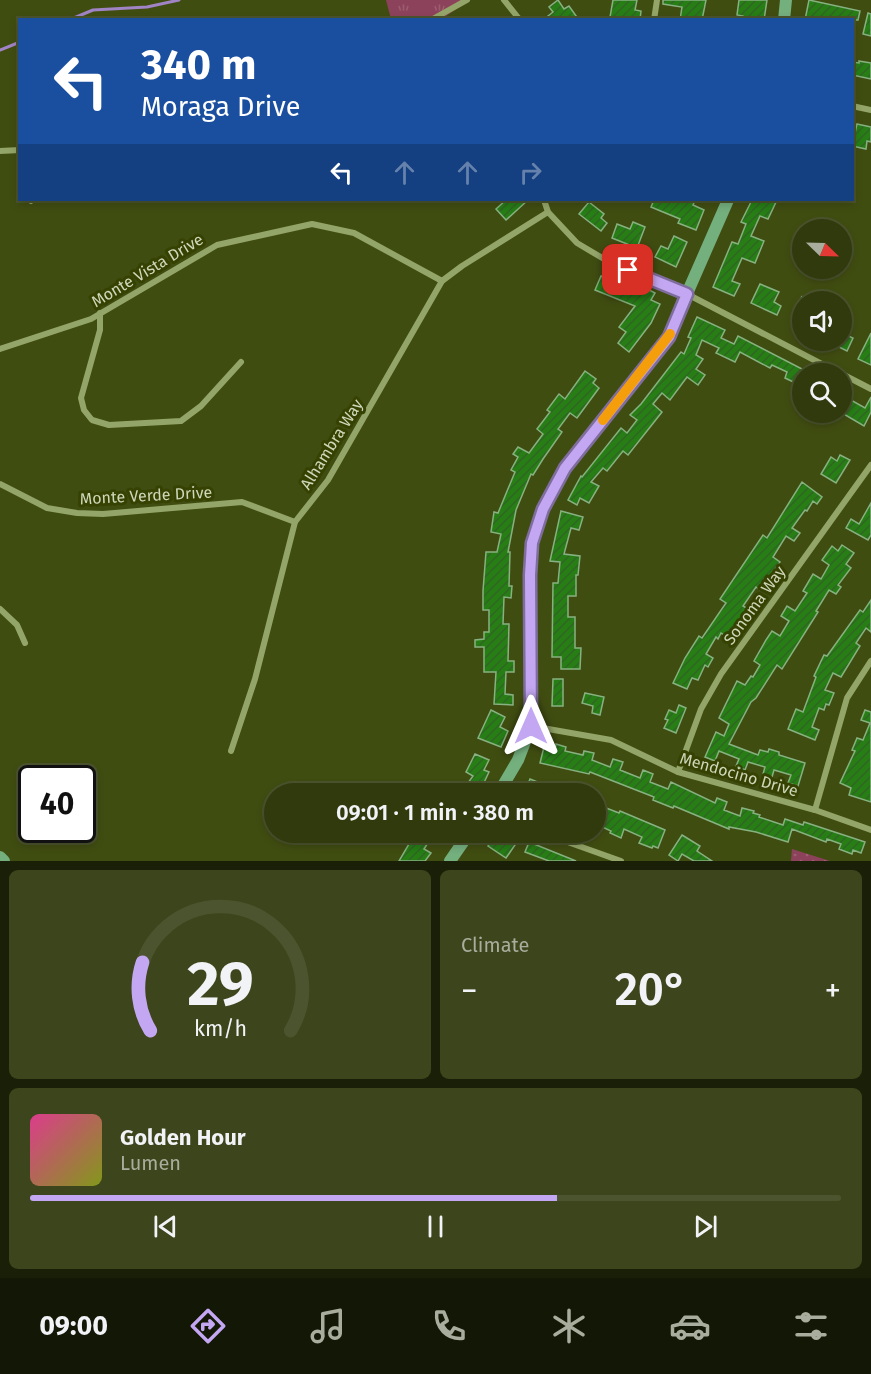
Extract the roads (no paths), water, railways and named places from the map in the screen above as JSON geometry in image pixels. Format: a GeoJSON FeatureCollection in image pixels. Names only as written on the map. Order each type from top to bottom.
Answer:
{"type":"FeatureCollection","features":[{"type":"Feature","properties":{"kind":"street"},"geometry":{"type":"LineString","coordinates":[[435,18],[467,0]]}},
{"type":"Feature","properties":{"kind":"street"},"geometry":{"type":"LineString","coordinates":[[504,0],[518,18]]}},
{"type":"Feature","properties":{"kind":"street"},"geometry":{"type":"LineString","coordinates":[[654,18],[657,0]]}},
{"type":"Feature","properties":{"kind":"street"},"geometry":{"type":"LineString","coordinates":[[784,18],[786,0]]}},
{"type":"Feature","properties":{"kind":"street"},"geometry":{"type":"LineString","coordinates":[[854,106],[871,110]]}},
{"type":"Feature","properties":{"kind":"street"},"geometry":{"type":"LineString","coordinates":[[0,151],[18,150]]}},
{"type":"Feature","properties":{"kind":"street"},"geometry":{"type":"LineString","coordinates":[[544,201],[548,212],[577,243],[609,262],[687,294],[820,363]]}},
{"type":"Feature","properties":{"kind":"street"},"geometry":{"type":"LineString","coordinates":[[504,783],[518,760],[531,726],[530,575],[532,543],[543,509],[565,468],[669,337],[728,201]]}},
{"type":"Feature","properties":{"kind":"street","name":"Alhambra Way"},"geometry":{"type":"LineString","coordinates":[[231,751],[255,679],[295,522],[328,480],[442,281],[548,212]]}},
{"type":"Feature","properties":{"kind":"street","name":"Monte Vista Drive"},"geometry":{"type":"LineString","coordinates":[[0,349],[91,319],[217,244],[312,224],[354,233],[442,281]]}},
{"type":"Feature","properties":{"kind":"street"},"geometry":{"type":"LineString","coordinates":[[100,313],[100,330],[81,398],[84,410],[92,420],[109,425],[181,421],[201,406],[241,362]]}},
{"type":"Feature","properties":{"kind":"street"},"geometry":{"type":"LineString","coordinates":[[852,380],[871,389]]}},
{"type":"Feature","properties":{"kind":"street","name":"Sonoma Way"},"geometry":{"type":"LineString","coordinates":[[678,772],[701,710],[721,674],[871,465]]}},
{"type":"Feature","properties":{"kind":"street","name":"Monte Verde Drive"},"geometry":{"type":"LineString","coordinates":[[0,484],[47,508],[77,513],[103,514],[242,502],[295,522]]}},
{"type":"Feature","properties":{"kind":"street"},"geometry":{"type":"LineString","coordinates":[[0,609],[17,625],[26,643]]}},
{"type":"Feature","properties":{"kind":"street"},"geometry":{"type":"LineString","coordinates":[[815,810],[846,698],[871,661]]}},
{"type":"Feature","properties":{"kind":"street","name":"Mendocino Drive"},"geometry":{"type":"LineString","coordinates":[[531,726],[611,740],[678,772],[815,810],[871,830]]}},
{"type":"Feature","properties":{"kind":"street"},"geometry":{"type":"LineString","coordinates":[[450,861],[462,843]]}},
{"type":"Feature","properties":{"kind":"street"},"geometry":{"type":"LineString","coordinates":[[570,843],[621,861]]}},
{"type":"Feature","properties":{"kind":"street"},"geometry":{"type":"LineString","coordinates":[[0,857],[4,861]]}},
{"type":"Feature","properties":{"kind":"waterway"},"geometry":{"type":"LineString","coordinates":[[74,18],[93,10],[147,7],[179,0]]}},
{"type":"Feature","properties":{"kind":"waterway"},"geometry":{"type":"LineString","coordinates":[[0,50],[18,43]]}}]}
